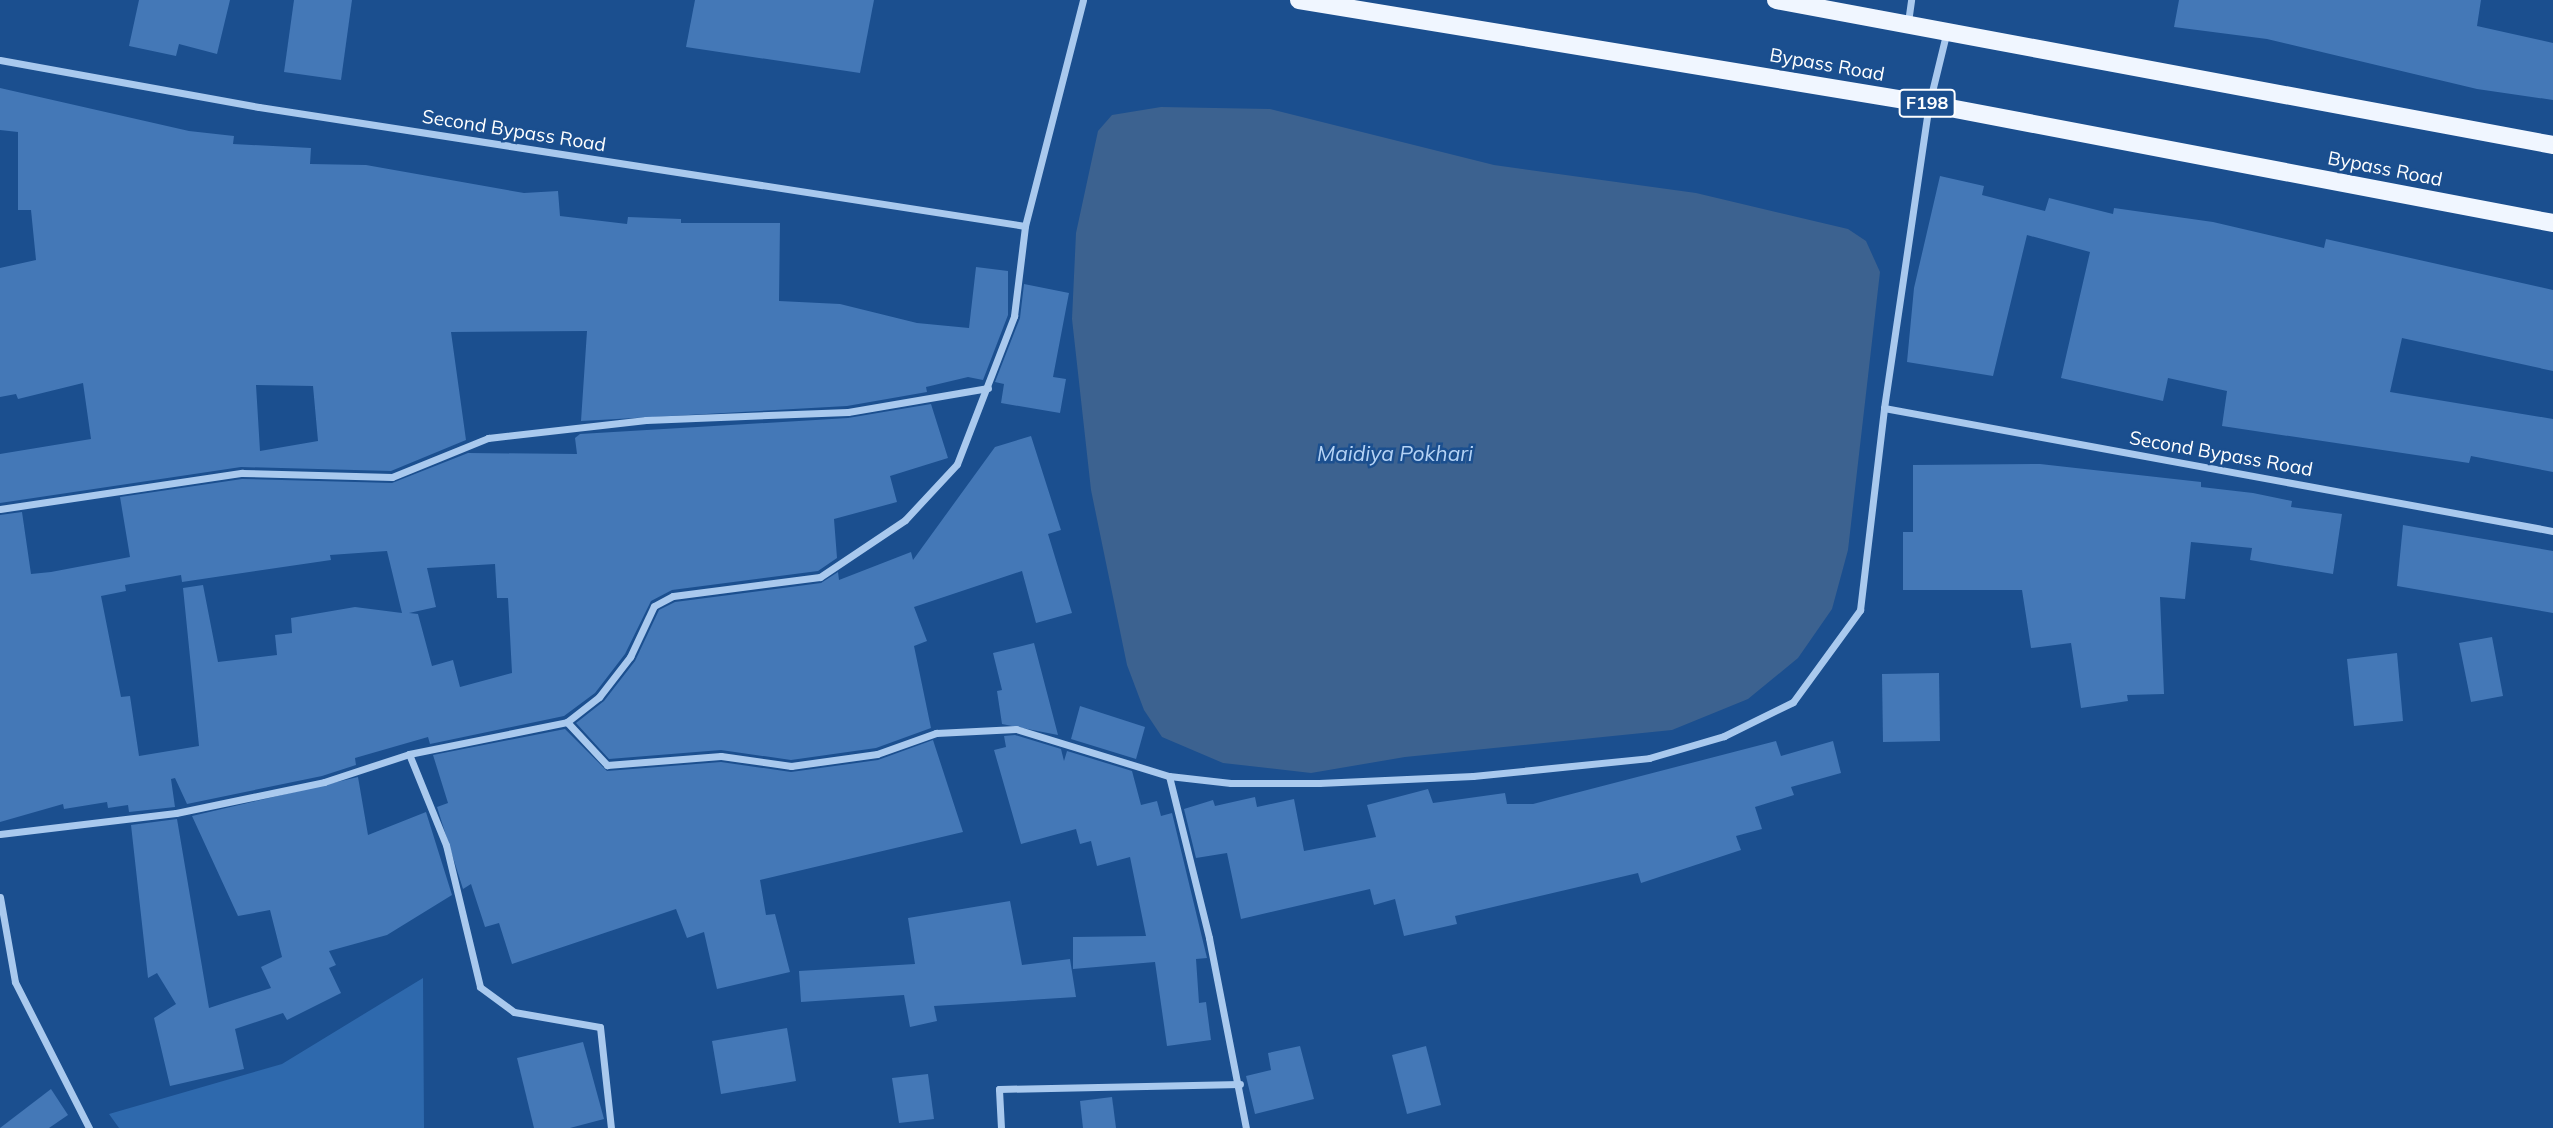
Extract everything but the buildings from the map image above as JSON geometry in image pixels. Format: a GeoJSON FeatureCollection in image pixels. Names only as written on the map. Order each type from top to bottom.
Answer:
{"type":"FeatureCollection","features":[{"type":"Feature","properties":{"kind":"main road","name":"Bypass Road"},"geometry":{"type":"LineString","coordinates":[[1298,0],[1929,104],[2553,223]]}},
{"type":"Feature","properties":{"kind":"main road"},"geometry":{"type":"LineString","coordinates":[[1776,0],[1947,28],[2553,145]]}},
{"type":"Feature","properties":{"kind":"street"},"geometry":{"type":"LineString","coordinates":[[0,834],[176,813],[324,782],[409,754],[567,722],[599,697],[630,657],[654,606],[673,597],[820,577],[905,520],[957,464],[1014,316],[1025,226],[1083,0]]}},
{"type":"Feature","properties":{"kind":"street"},"geometry":{"type":"LineString","coordinates":[[1908,22],[1911,0]]}},
{"type":"Feature","properties":{"kind":"street"},"geometry":{"type":"LineString","coordinates":[[567,722],[607,765],[721,756],[791,766],[877,754],[936,733],[1016,729],[1169,776],[1231,783],[1319,783],[1473,776],[1649,758],[1724,736],[1793,702],[1860,610],[1884,408],[1929,104],[1947,28]]}},
{"type":"Feature","properties":{"kind":"street","name":"Second Bypass Road"},"geometry":{"type":"LineString","coordinates":[[0,60],[259,107],[1025,226]]}},
{"type":"Feature","properties":{"kind":"street"},"geometry":{"type":"LineString","coordinates":[[0,509],[242,473],[392,477],[488,438],[646,420],[848,412],[988,388]]}},
{"type":"Feature","properties":{"kind":"street","name":"Second Bypass Road"},"geometry":{"type":"LineString","coordinates":[[1884,408],[2553,531]]}},
{"type":"Feature","properties":{"kind":"street"},"geometry":{"type":"LineString","coordinates":[[409,754],[446,845],[480,987],[514,1013],[600,1027],[611,1128]]}},
{"type":"Feature","properties":{"kind":"street"},"geometry":{"type":"LineString","coordinates":[[1169,776],[1240,1084],[1246,1128]]}},
{"type":"Feature","properties":{"kind":"street"},"geometry":{"type":"LineString","coordinates":[[0,897],[15,982],[89,1128]]}},
{"type":"Feature","properties":{"kind":"street"},"geometry":{"type":"LineString","coordinates":[[1001,1128],[999,1089],[1240,1084]]}},
{"type":"Feature","properties":{"kind":"shaded area"},"geometry":{"type":"Polygon","coordinates":[[[423,978],[424,1128],[119,1128],[109,1114],[282,1064],[423,978]]]}},
{"type":"Feature","properties":{"kind":"water","name":"Maidiya Pokhari"},"geometry":{"type":"Polygon","coordinates":[[[1161,107],[1270,109],[1494,165],[1696,193],[1848,229],[1866,241],[1880,272],[1848,550],[1832,609],[1798,658],[1748,699],[1672,730],[1405,757],[1311,773],[1223,763],[1162,737],[1144,710],[1127,665],[1091,490],[1072,319],[1076,233],[1098,131],[1112,115],[1161,107]]]}}]}
